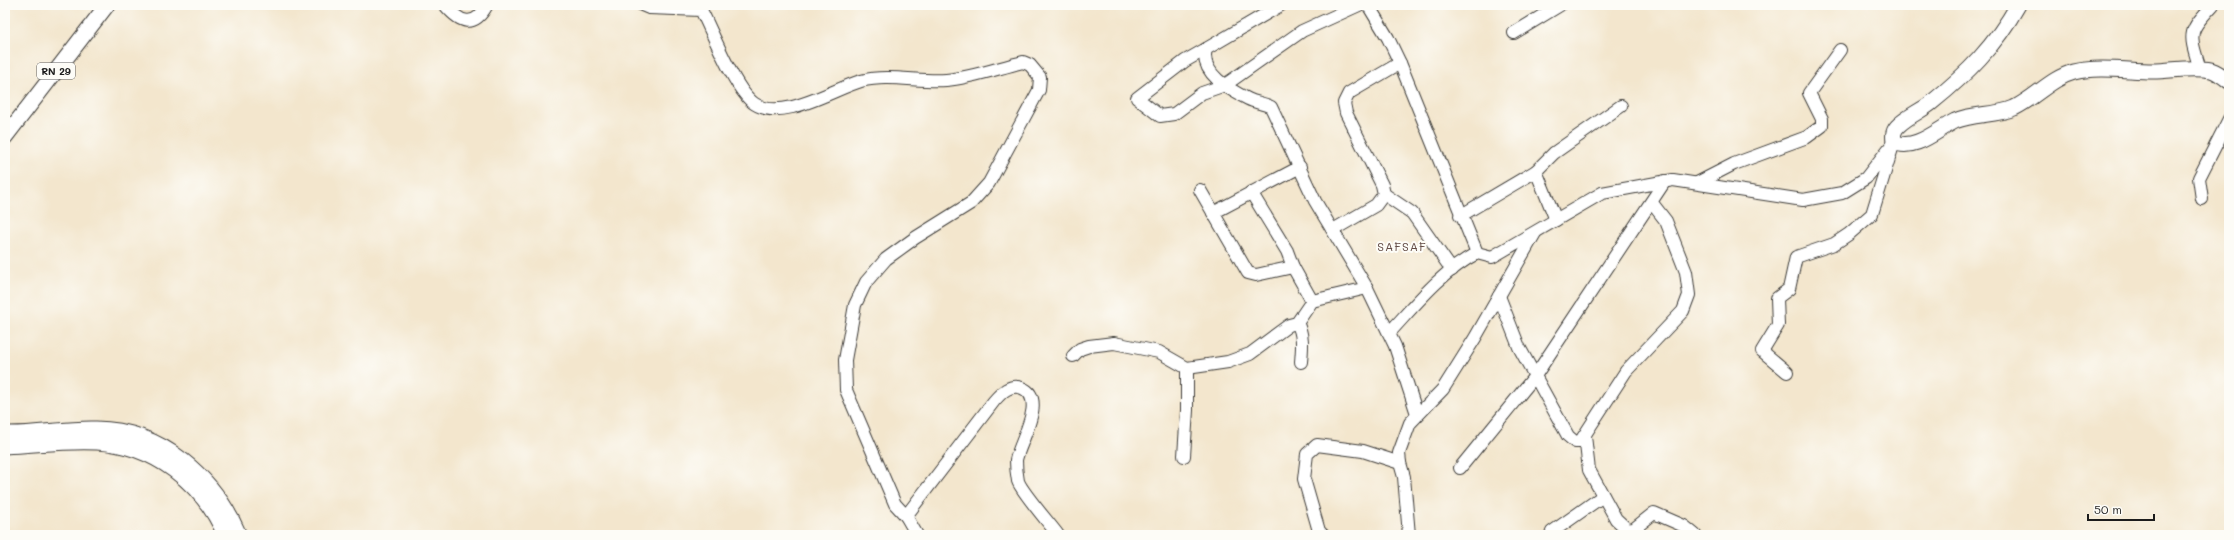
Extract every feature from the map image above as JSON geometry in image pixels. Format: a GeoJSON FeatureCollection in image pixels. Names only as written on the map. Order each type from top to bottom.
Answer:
{"type":"FeatureCollection","features":[{"type":"Feature","properties":{"kind":"main road","name":"RN 29"},"geometry":{"type":"LineString","coordinates":[[5,137],[107,5]]}},
{"type":"Feature","properties":{"kind":"main road"},"geometry":{"type":"LineString","coordinates":[[2018,5],[2004,29],[1982,57],[1929,104],[1898,126],[1893,133],[1894,142],[1900,145],[1919,142],[1957,120],[2014,108],[2056,80],[2074,72],[2094,70],[2155,71],[2200,69],[2213,71],[2229,81]]}},
{"type":"Feature","properties":{"kind":"main road"},"geometry":{"type":"LineString","coordinates":[[5,434],[98,429],[122,432],[144,439],[166,449],[186,462],[203,478],[218,496],[239,535]]}},
{"type":"Feature","properties":{"kind":"main road"},"geometry":{"type":"LineString","coordinates":[[5,446],[97,442],[119,445],[140,451],[160,460],[195,486],[208,504],[225,535]]}},
{"type":"Feature","properties":{"kind":"street"},"geometry":{"type":"LineString","coordinates":[[445,5],[453,14],[464,20],[472,22],[481,16],[486,5]]}},
{"type":"Feature","properties":{"kind":"street"},"geometry":{"type":"LineString","coordinates":[[642,5],[649,8],[701,10],[740,89],[755,104],[767,109],[778,110],[796,106],[862,81],[890,78],[946,80],[1023,62],[1030,65],[1040,77],[1039,90],[989,183],[971,203],[915,238],[886,260],[866,282],[855,305],[845,360],[846,390],[880,465],[894,504],[906,516],[917,535]]}},
{"type":"Feature","properties":{"kind":"street"},"geometry":{"type":"LineString","coordinates":[[1281,5],[1185,61],[1138,98],[1160,116],[1174,114],[1202,93],[1225,85],[1302,31],[1359,5]]}},
{"type":"Feature","properties":{"kind":"street"},"geometry":{"type":"LineString","coordinates":[[1368,5],[1388,38],[1400,63],[1476,253]]}},
{"type":"Feature","properties":{"kind":"street"},"geometry":{"type":"LineString","coordinates":[[1514,33],[1560,5]]}},
{"type":"Feature","properties":{"kind":"street"},"geometry":{"type":"LineString","coordinates":[[2200,69],[2193,46],[2192,32],[2195,24],[2213,5]]}},
{"type":"Feature","properties":{"kind":"street"},"geometry":{"type":"LineString","coordinates":[[1206,49],[1204,57],[1209,69],[1218,81],[1248,99],[1271,107],[1315,201],[1367,288],[1389,333],[1395,346],[1417,414]]}},
{"type":"Feature","properties":{"kind":"street"},"geometry":{"type":"LineString","coordinates":[[1697,183],[1734,164],[1807,137],[1822,126],[1822,119],[1809,93],[1840,50]]}},
{"type":"Feature","properties":{"kind":"street"},"geometry":{"type":"LineString","coordinates":[[1400,63],[1349,93],[1344,103],[1346,113],[1382,185],[1384,194],[1412,213],[1452,270]]}},
{"type":"Feature","properties":{"kind":"street"},"geometry":{"type":"LineString","coordinates":[[1460,216],[1536,171],[1554,153],[1621,106]]}},
{"type":"Feature","properties":{"kind":"street"},"geometry":{"type":"LineString","coordinates":[[2202,198],[2199,178],[2229,119]]}},
{"type":"Feature","properties":{"kind":"street"},"geometry":{"type":"LineString","coordinates":[[1389,333],[1438,281],[1476,253],[1492,257],[1602,193],[1673,180],[1804,200],[1842,193],[1866,178],[1894,142]]}},
{"type":"Feature","properties":{"kind":"street"},"geometry":{"type":"LineString","coordinates":[[1787,372],[1762,351],[1778,325],[1777,298],[1789,289],[1796,257],[1834,244],[1849,234],[1872,214],[1894,142]]}},
{"type":"Feature","properties":{"kind":"street"},"geometry":{"type":"LineString","coordinates":[[1213,213],[1300,167]]}},
{"type":"Feature","properties":{"kind":"street"},"geometry":{"type":"LineString","coordinates":[[1536,171],[1556,220]]}},
{"type":"Feature","properties":{"kind":"street"},"geometry":{"type":"LineString","coordinates":[[1460,468],[1535,376],[1652,203],[1665,181]]}},
{"type":"Feature","properties":{"kind":"street"},"geometry":{"type":"LineString","coordinates":[[1200,190],[1248,273],[1256,275],[1292,267]]}},
{"type":"Feature","properties":{"kind":"street"},"geometry":{"type":"LineString","coordinates":[[1251,192],[1287,251],[1292,267],[1312,301]]}},
{"type":"Feature","properties":{"kind":"street"},"geometry":{"type":"LineString","coordinates":[[1333,230],[1376,205],[1384,194]]}},
{"type":"Feature","properties":{"kind":"street"},"geometry":{"type":"LineString","coordinates":[[1499,296],[1519,347],[1568,436],[1575,442],[1580,442],[1586,436],[1626,371],[1683,311],[1689,295],[1686,272],[1669,229],[1652,203]]}},
{"type":"Feature","properties":{"kind":"street"},"geometry":{"type":"LineString","coordinates":[[1409,535],[1404,477],[1399,453],[1410,423],[1417,414],[1443,389],[1499,296],[1535,232]]}},
{"type":"Feature","properties":{"kind":"street"},"geometry":{"type":"LineString","coordinates":[[1073,356],[1080,350],[1090,346],[1114,343],[1159,352],[1186,368],[1228,362],[1250,354],[1290,325],[1297,323],[1312,301],[1367,288]]}},
{"type":"Feature","properties":{"kind":"street"},"geometry":{"type":"LineString","coordinates":[[1297,323],[1300,329],[1302,343],[1301,362]]}},
{"type":"Feature","properties":{"kind":"street"},"geometry":{"type":"LineString","coordinates":[[1184,456],[1187,410],[1186,368]]}},
{"type":"Feature","properties":{"kind":"street"},"geometry":{"type":"LineString","coordinates":[[906,516],[994,401],[1004,390],[1015,386],[1023,388],[1032,397],[1033,412],[1016,460],[1018,482],[1058,535]]}},
{"type":"Feature","properties":{"kind":"street"},"geometry":{"type":"LineString","coordinates":[[1586,436],[1589,470],[1616,519],[1630,532],[1654,513],[1684,526],[1695,535]]}},
{"type":"Feature","properties":{"kind":"street"},"geometry":{"type":"LineString","coordinates":[[1323,535],[1317,525],[1304,479],[1306,454],[1312,448],[1317,445],[1362,451],[1400,463]]}},
{"type":"Feature","properties":{"kind":"street"},"geometry":{"type":"LineString","coordinates":[[1551,535],[1552,532],[1603,496]]}},
{"type":"Feature","properties":{"kind":"district","name":"SAFSAF"},"geometry":{"type":"Point","coordinates":[1402,247]}}]}
